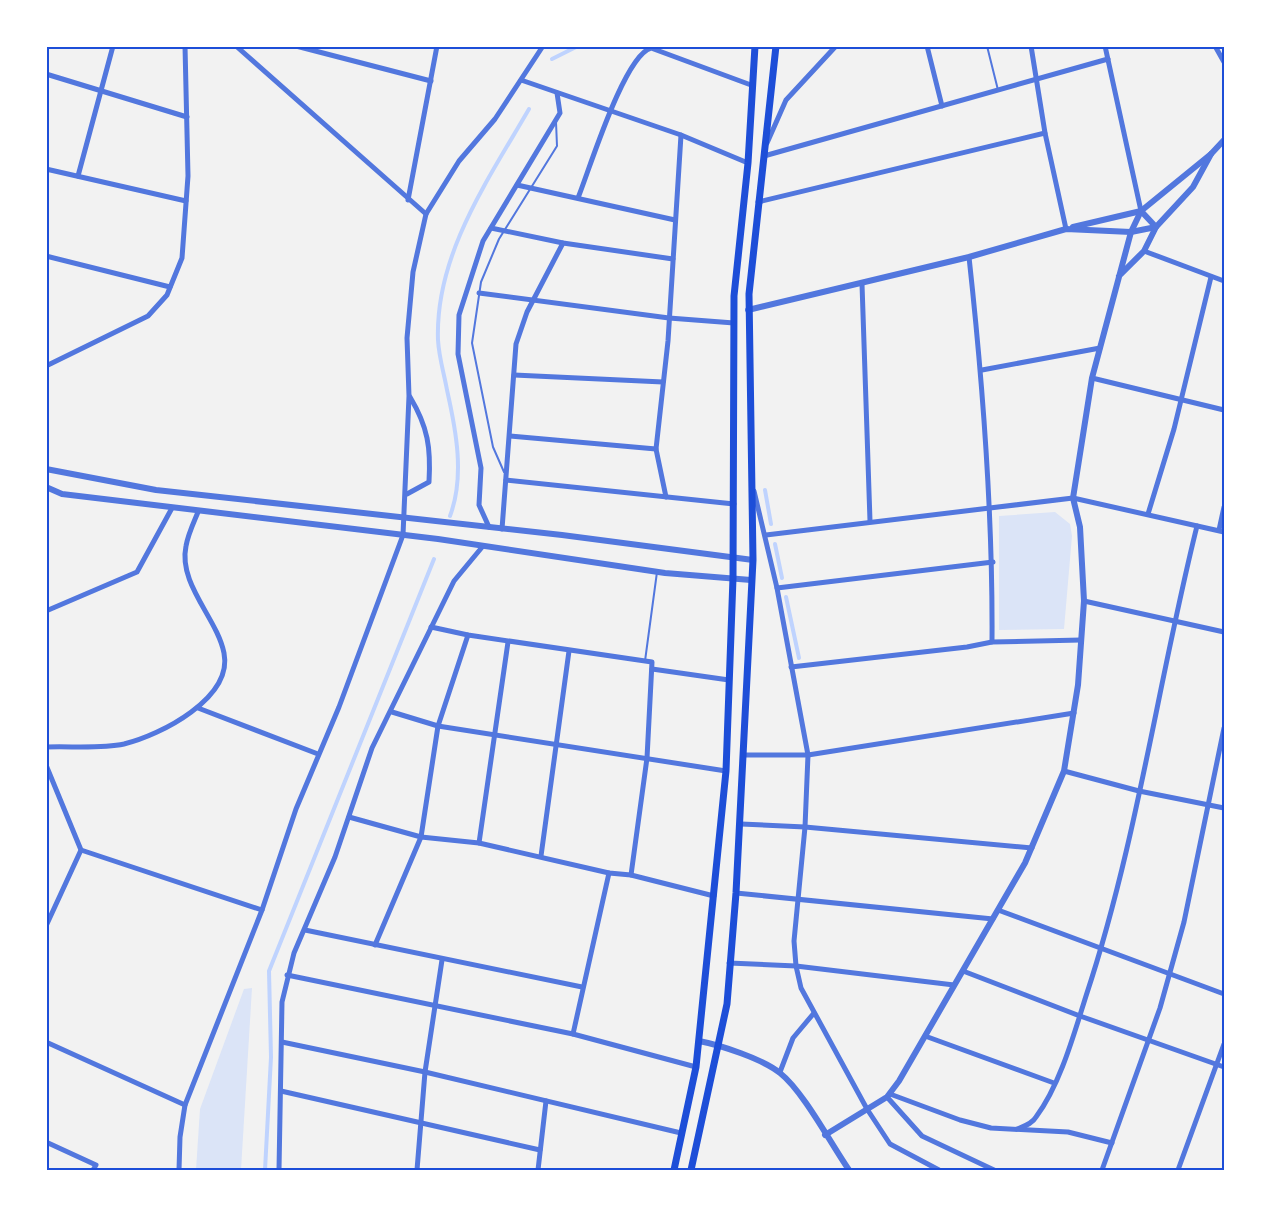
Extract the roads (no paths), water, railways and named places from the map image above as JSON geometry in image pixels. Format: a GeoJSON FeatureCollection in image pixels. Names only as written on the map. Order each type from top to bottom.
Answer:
{"type":"FeatureCollection","features":[{"type":"Feature","properties":{"kind":"main road"},"geometry":{"type":"LineString","coordinates":[[674,1170],[696,1067],[726,771],[733,578],[734,297],[748,163],[755,46]]}},
{"type":"Feature","properties":{"kind":"main road"},"geometry":{"type":"LineString","coordinates":[[691,1170],[720,1045],[727,1004],[736,893],[753,560],[754,491],[748,310],[776,46]]}},
{"type":"Feature","properties":{"kind":"street"},"geometry":{"type":"LineString","coordinates":[[78,176],[113,46]]}},
{"type":"Feature","properties":{"kind":"street"},"geometry":{"type":"LineString","coordinates":[[46,366],[148,316],[167,295],[182,258],[186,201],[185,46]]}},
{"type":"Feature","properties":{"kind":"street"},"geometry":{"type":"LineString","coordinates":[[236,46],[426,214]]}},
{"type":"Feature","properties":{"kind":"street"},"geometry":{"type":"LineString","coordinates":[[296,46],[430,81]]}},
{"type":"Feature","properties":{"kind":"street"},"geometry":{"type":"LineString","coordinates":[[408,200],[437,46]]}},
{"type":"Feature","properties":{"kind":"street"},"geometry":{"type":"LineString","coordinates":[[180,1170],[180,1137],[185,1105],[262,910],[277,859],[404,535],[409,396],[407,338],[413,272],[426,214],[459,161],[495,119],[543,46]]}},
{"type":"Feature","properties":{"kind":"street"},"geometry":{"type":"LineString","coordinates":[[764,153],[786,100],[836,46]]}},
{"type":"Feature","properties":{"kind":"street"},"geometry":{"type":"LineString","coordinates":[[927,46],[942,106]]}},
{"type":"Feature","properties":{"kind":"street"},"geometry":{"type":"LineString","coordinates":[[1031,46],[1045,133],[1066,229]]}},
{"type":"Feature","properties":{"kind":"street"},"geometry":{"type":"LineString","coordinates":[[1105,46],[1141,211],[1156,227]]}},
{"type":"Feature","properties":{"kind":"street"},"geometry":{"type":"LineString","coordinates":[[1215,46],[1224,62]]}},
{"type":"Feature","properties":{"kind":"street"},"geometry":{"type":"LineString","coordinates":[[578,198],[627,72],[644,50],[651,48],[751,85]]}},
{"type":"Feature","properties":{"kind":"street"},"geometry":{"type":"LineString","coordinates":[[764,153],[1108,59]]}},
{"type":"Feature","properties":{"kind":"street"},"geometry":{"type":"LineString","coordinates":[[46,74],[187,117]]}},
{"type":"Feature","properties":{"kind":"street"},"geometry":{"type":"LineString","coordinates":[[521,80],[681,135],[748,163]]}},
{"type":"Feature","properties":{"kind":"street"},"geometry":{"type":"LineString","coordinates":[[489,527],[479,505],[481,468],[458,354],[459,315],[483,241],[560,113],[557,93]]}},
{"type":"Feature","properties":{"kind":"street"},"geometry":{"type":"LineString","coordinates":[[758,202],[1045,133]]}},
{"type":"Feature","properties":{"kind":"street"},"geometry":{"type":"LineString","coordinates":[[666,497],[656,449],[669,318],[681,135]]}},
{"type":"Feature","properties":{"kind":"street"},"geometry":{"type":"LineString","coordinates":[[825,1135],[889,1095],[963,971],[1032,848],[1064,771],[1074,713],[1084,601],[1080,526],[1073,498],[1092,378],[1131,232],[1141,211],[1211,154],[1224,140]]}},
{"type":"Feature","properties":{"kind":"street"},"geometry":{"type":"LineString","coordinates":[[1119,276],[1144,251],[1156,227],[1192,187],[1211,154]]}},
{"type":"Feature","properties":{"kind":"street"},"geometry":{"type":"LineString","coordinates":[[46,169],[186,201]]}},
{"type":"Feature","properties":{"kind":"street"},"geometry":{"type":"LineString","coordinates":[[517,184],[675,220]]}},
{"type":"Feature","properties":{"kind":"street"},"geometry":{"type":"LineString","coordinates":[[748,310],[862,284],[1141,211]]}},
{"type":"Feature","properties":{"kind":"street"},"geometry":{"type":"LineString","coordinates":[[1066,229],[1131,232],[1156,227]]}},
{"type":"Feature","properties":{"kind":"street"},"geometry":{"type":"LineString","coordinates":[[491,228],[563,243],[673,260]]}},
{"type":"Feature","properties":{"kind":"street"},"geometry":{"type":"LineString","coordinates":[[502,529],[516,344],[532,302],[563,243]]}},
{"type":"Feature","properties":{"kind":"street"},"geometry":{"type":"LineString","coordinates":[[1144,251],[1224,282]]}},
{"type":"Feature","properties":{"kind":"street"},"geometry":{"type":"LineString","coordinates":[[46,256],[170,287]]}},
{"type":"Feature","properties":{"kind":"street"},"geometry":{"type":"LineString","coordinates":[[969,257],[982,370],[993,562],[992,642]]}},
{"type":"Feature","properties":{"kind":"street"},"geometry":{"type":"LineString","coordinates":[[1148,514],[1181,399],[1211,277]]}},
{"type":"Feature","properties":{"kind":"street"},"geometry":{"type":"LineString","coordinates":[[862,284],[870,521]]}},
{"type":"Feature","properties":{"kind":"street"},"geometry":{"type":"LineString","coordinates":[[479,293],[532,302],[669,318],[734,322]]}},
{"type":"Feature","properties":{"kind":"street"},"geometry":{"type":"LineString","coordinates":[[982,370],[1100,348]]}},
{"type":"Feature","properties":{"kind":"street"},"geometry":{"type":"LineString","coordinates":[[514,375],[663,382]]}},
{"type":"Feature","properties":{"kind":"street"},"geometry":{"type":"LineString","coordinates":[[1092,378],[1224,410]]}},
{"type":"Feature","properties":{"kind":"street"},"geometry":{"type":"LineString","coordinates":[[407,494],[429,482],[431,452],[422,416],[409,396]]}},
{"type":"Feature","properties":{"kind":"street"},"geometry":{"type":"LineString","coordinates":[[510,436],[656,449]]}},
{"type":"Feature","properties":{"kind":"street"},"geometry":{"type":"LineString","coordinates":[[46,469],[156,490],[489,527],[753,560]]}},
{"type":"Feature","properties":{"kind":"street"},"geometry":{"type":"LineString","coordinates":[[507,479],[734,504]]}},
{"type":"Feature","properties":{"kind":"street"},"geometry":{"type":"LineString","coordinates":[[46,487],[62,494],[198,512],[404,535],[657,572],[752,580]]}},
{"type":"Feature","properties":{"kind":"street"},"geometry":{"type":"LineString","coordinates":[[754,491],[777,588],[808,754],[805,826],[794,940],[795,966],[801,988],[814,1013],[867,1109],[890,1144],[939,1170]]}},
{"type":"Feature","properties":{"kind":"street"},"geometry":{"type":"LineString","coordinates":[[766,535],[1073,498],[1222,531],[1224,507]]}},
{"type":"Feature","properties":{"kind":"street"},"geometry":{"type":"LineString","coordinates":[[46,611],[137,572],[172,508]]}},
{"type":"Feature","properties":{"kind":"street"},"geometry":{"type":"LineString","coordinates":[[46,747],[123,744],[163,730],[198,708],[224,674],[224,652],[188,573],[185,547],[198,512]]}},
{"type":"Feature","properties":{"kind":"street"},"geometry":{"type":"LineString","coordinates":[[1017,1129],[1035,1119],[1054,1083],[1080,1016],[1102,947],[1119,888],[1173,621],[1197,525]]}},
{"type":"Feature","properties":{"kind":"street"},"geometry":{"type":"LineString","coordinates":[[279,1170],[282,1002],[286,975],[349,817],[372,748],[392,712],[454,581],[483,546]]}},
{"type":"Feature","properties":{"kind":"street"},"geometry":{"type":"LineString","coordinates":[[777,588],[993,562]]}},
{"type":"Feature","properties":{"kind":"street"},"geometry":{"type":"LineString","coordinates":[[1084,601],[1224,632]]}},
{"type":"Feature","properties":{"kind":"street"},"geometry":{"type":"LineString","coordinates":[[431,627],[508,642],[645,661],[652,666],[729,680]]}},
{"type":"Feature","properties":{"kind":"street"},"geometry":{"type":"LineString","coordinates":[[375,945],[421,837],[438,726],[468,635]]}},
{"type":"Feature","properties":{"kind":"street"},"geometry":{"type":"LineString","coordinates":[[791,667],[967,647],[992,642],[1081,640]]}},
{"type":"Feature","properties":{"kind":"street"},"geometry":{"type":"LineString","coordinates":[[479,843],[508,642]]}},
{"type":"Feature","properties":{"kind":"street"},"geometry":{"type":"LineString","coordinates":[[541,856],[569,651]]}},
{"type":"Feature","properties":{"kind":"street"},"geometry":{"type":"LineString","coordinates":[[631,875],[647,758],[652,666]]}},
{"type":"Feature","properties":{"kind":"street"},"geometry":{"type":"LineString","coordinates":[[198,708],[318,754]]}},
{"type":"Feature","properties":{"kind":"street"},"geometry":{"type":"LineString","coordinates":[[392,712],[438,726],[726,771]]}},
{"type":"Feature","properties":{"kind":"street"},"geometry":{"type":"LineString","coordinates":[[744,755],[808,754],[1074,713]]}},
{"type":"Feature","properties":{"kind":"street"},"geometry":{"type":"LineString","coordinates":[[1102,1170],[1148,1040],[1184,922],[1224,728]]}},
{"type":"Feature","properties":{"kind":"street"},"geometry":{"type":"LineString","coordinates":[[46,765],[81,850],[46,926]]}},
{"type":"Feature","properties":{"kind":"street"},"geometry":{"type":"LineString","coordinates":[[1064,771],[1138,791],[1224,808]]}},
{"type":"Feature","properties":{"kind":"street"},"geometry":{"type":"LineString","coordinates":[[349,817],[421,837],[479,843],[609,873],[631,875],[714,896]]}},
{"type":"Feature","properties":{"kind":"street"},"geometry":{"type":"LineString","coordinates":[[741,824],[805,826],[1032,848]]}},
{"type":"Feature","properties":{"kind":"street"},"geometry":{"type":"LineString","coordinates":[[81,850],[262,910]]}},
{"type":"Feature","properties":{"kind":"street"},"geometry":{"type":"LineString","coordinates":[[573,1034],[609,873]]}},
{"type":"Feature","properties":{"kind":"street"},"geometry":{"type":"LineString","coordinates":[[736,893],[993,919]]}},
{"type":"Feature","properties":{"kind":"street"},"geometry":{"type":"LineString","coordinates":[[998,910],[1224,994]]}},
{"type":"Feature","properties":{"kind":"street"},"geometry":{"type":"LineString","coordinates":[[304,930],[582,987]]}},
{"type":"Feature","properties":{"kind":"street"},"geometry":{"type":"LineString","coordinates":[[417,1170],[425,1072],[442,960]]}},
{"type":"Feature","properties":{"kind":"street"},"geometry":{"type":"LineString","coordinates":[[729,963],[795,966],[954,985]]}},
{"type":"Feature","properties":{"kind":"street"},"geometry":{"type":"LineString","coordinates":[[963,971],[1080,1016],[1224,1067]]}},
{"type":"Feature","properties":{"kind":"street"},"geometry":{"type":"LineString","coordinates":[[286,975],[573,1034],[696,1067]]}},
{"type":"Feature","properties":{"kind":"street"},"geometry":{"type":"LineString","coordinates":[[780,1072],[793,1038],[814,1013]]}},
{"type":"Feature","properties":{"kind":"street"},"geometry":{"type":"LineString","coordinates":[[925,1036],[1054,1083]]}},
{"type":"Feature","properties":{"kind":"street"},"geometry":{"type":"LineString","coordinates":[[699,1041],[720,1045],[780,1072],[796,1091],[849,1170]]}},
{"type":"Feature","properties":{"kind":"street"},"geometry":{"type":"LineString","coordinates":[[46,1042],[185,1105]]}},
{"type":"Feature","properties":{"kind":"street"},"geometry":{"type":"LineString","coordinates":[[282,1042],[425,1072],[681,1133]]}},
{"type":"Feature","properties":{"kind":"street"},"geometry":{"type":"LineString","coordinates":[[1178,1170],[1224,1044]]}},
{"type":"Feature","properties":{"kind":"street"},"geometry":{"type":"LineString","coordinates":[[281,1091],[540,1150]]}},
{"type":"Feature","properties":{"kind":"street"},"geometry":{"type":"LineString","coordinates":[[889,1095],[960,1120],[992,1128],[1068,1132],[1112,1143]]}},
{"type":"Feature","properties":{"kind":"street"},"geometry":{"type":"LineString","coordinates":[[889,1095],[922,1136],[994,1170]]}},
{"type":"Feature","properties":{"kind":"street"},"geometry":{"type":"LineString","coordinates":[[538,1170],[546,1101]]}},
{"type":"Feature","properties":{"kind":"street"},"geometry":{"type":"LineString","coordinates":[[46,1142],[96,1165],[93,1170]]}},
{"type":"Feature","properties":{"kind":"lane"},"geometry":{"type":"LineString","coordinates":[[987,46],[998,90]]}},
{"type":"Feature","properties":{"kind":"lane"},"geometry":{"type":"LineString","coordinates":[[507,479],[493,447],[472,344],[479,293],[489,258],[557,146],[556,120]]}},
{"type":"Feature","properties":{"kind":"lane"},"geometry":{"type":"LineString","coordinates":[[645,661],[657,572]]}},
{"type":"Feature","properties":{"kind":"waterway"},"geometry":{"type":"LineString","coordinates":[[552,59],[578,46]]}},
{"type":"Feature","properties":{"kind":"waterway"},"geometry":{"type":"LineString","coordinates":[[450,516],[455,501],[458,453],[438,340],[439,309],[445,278],[467,219],[529,109]]}},
{"type":"Feature","properties":{"kind":"waterway"},"geometry":{"type":"LineString","coordinates":[[765,490],[771,524]]}},
{"type":"Feature","properties":{"kind":"waterway"},"geometry":{"type":"LineString","coordinates":[[775,544],[782,578]]}},
{"type":"Feature","properties":{"kind":"waterway"},"geometry":{"type":"LineString","coordinates":[[265,1170],[271,1057],[269,971],[434,559]]}},
{"type":"Feature","properties":{"kind":"waterway"},"geometry":{"type":"LineString","coordinates":[[786,597],[799,658]]}}]}
